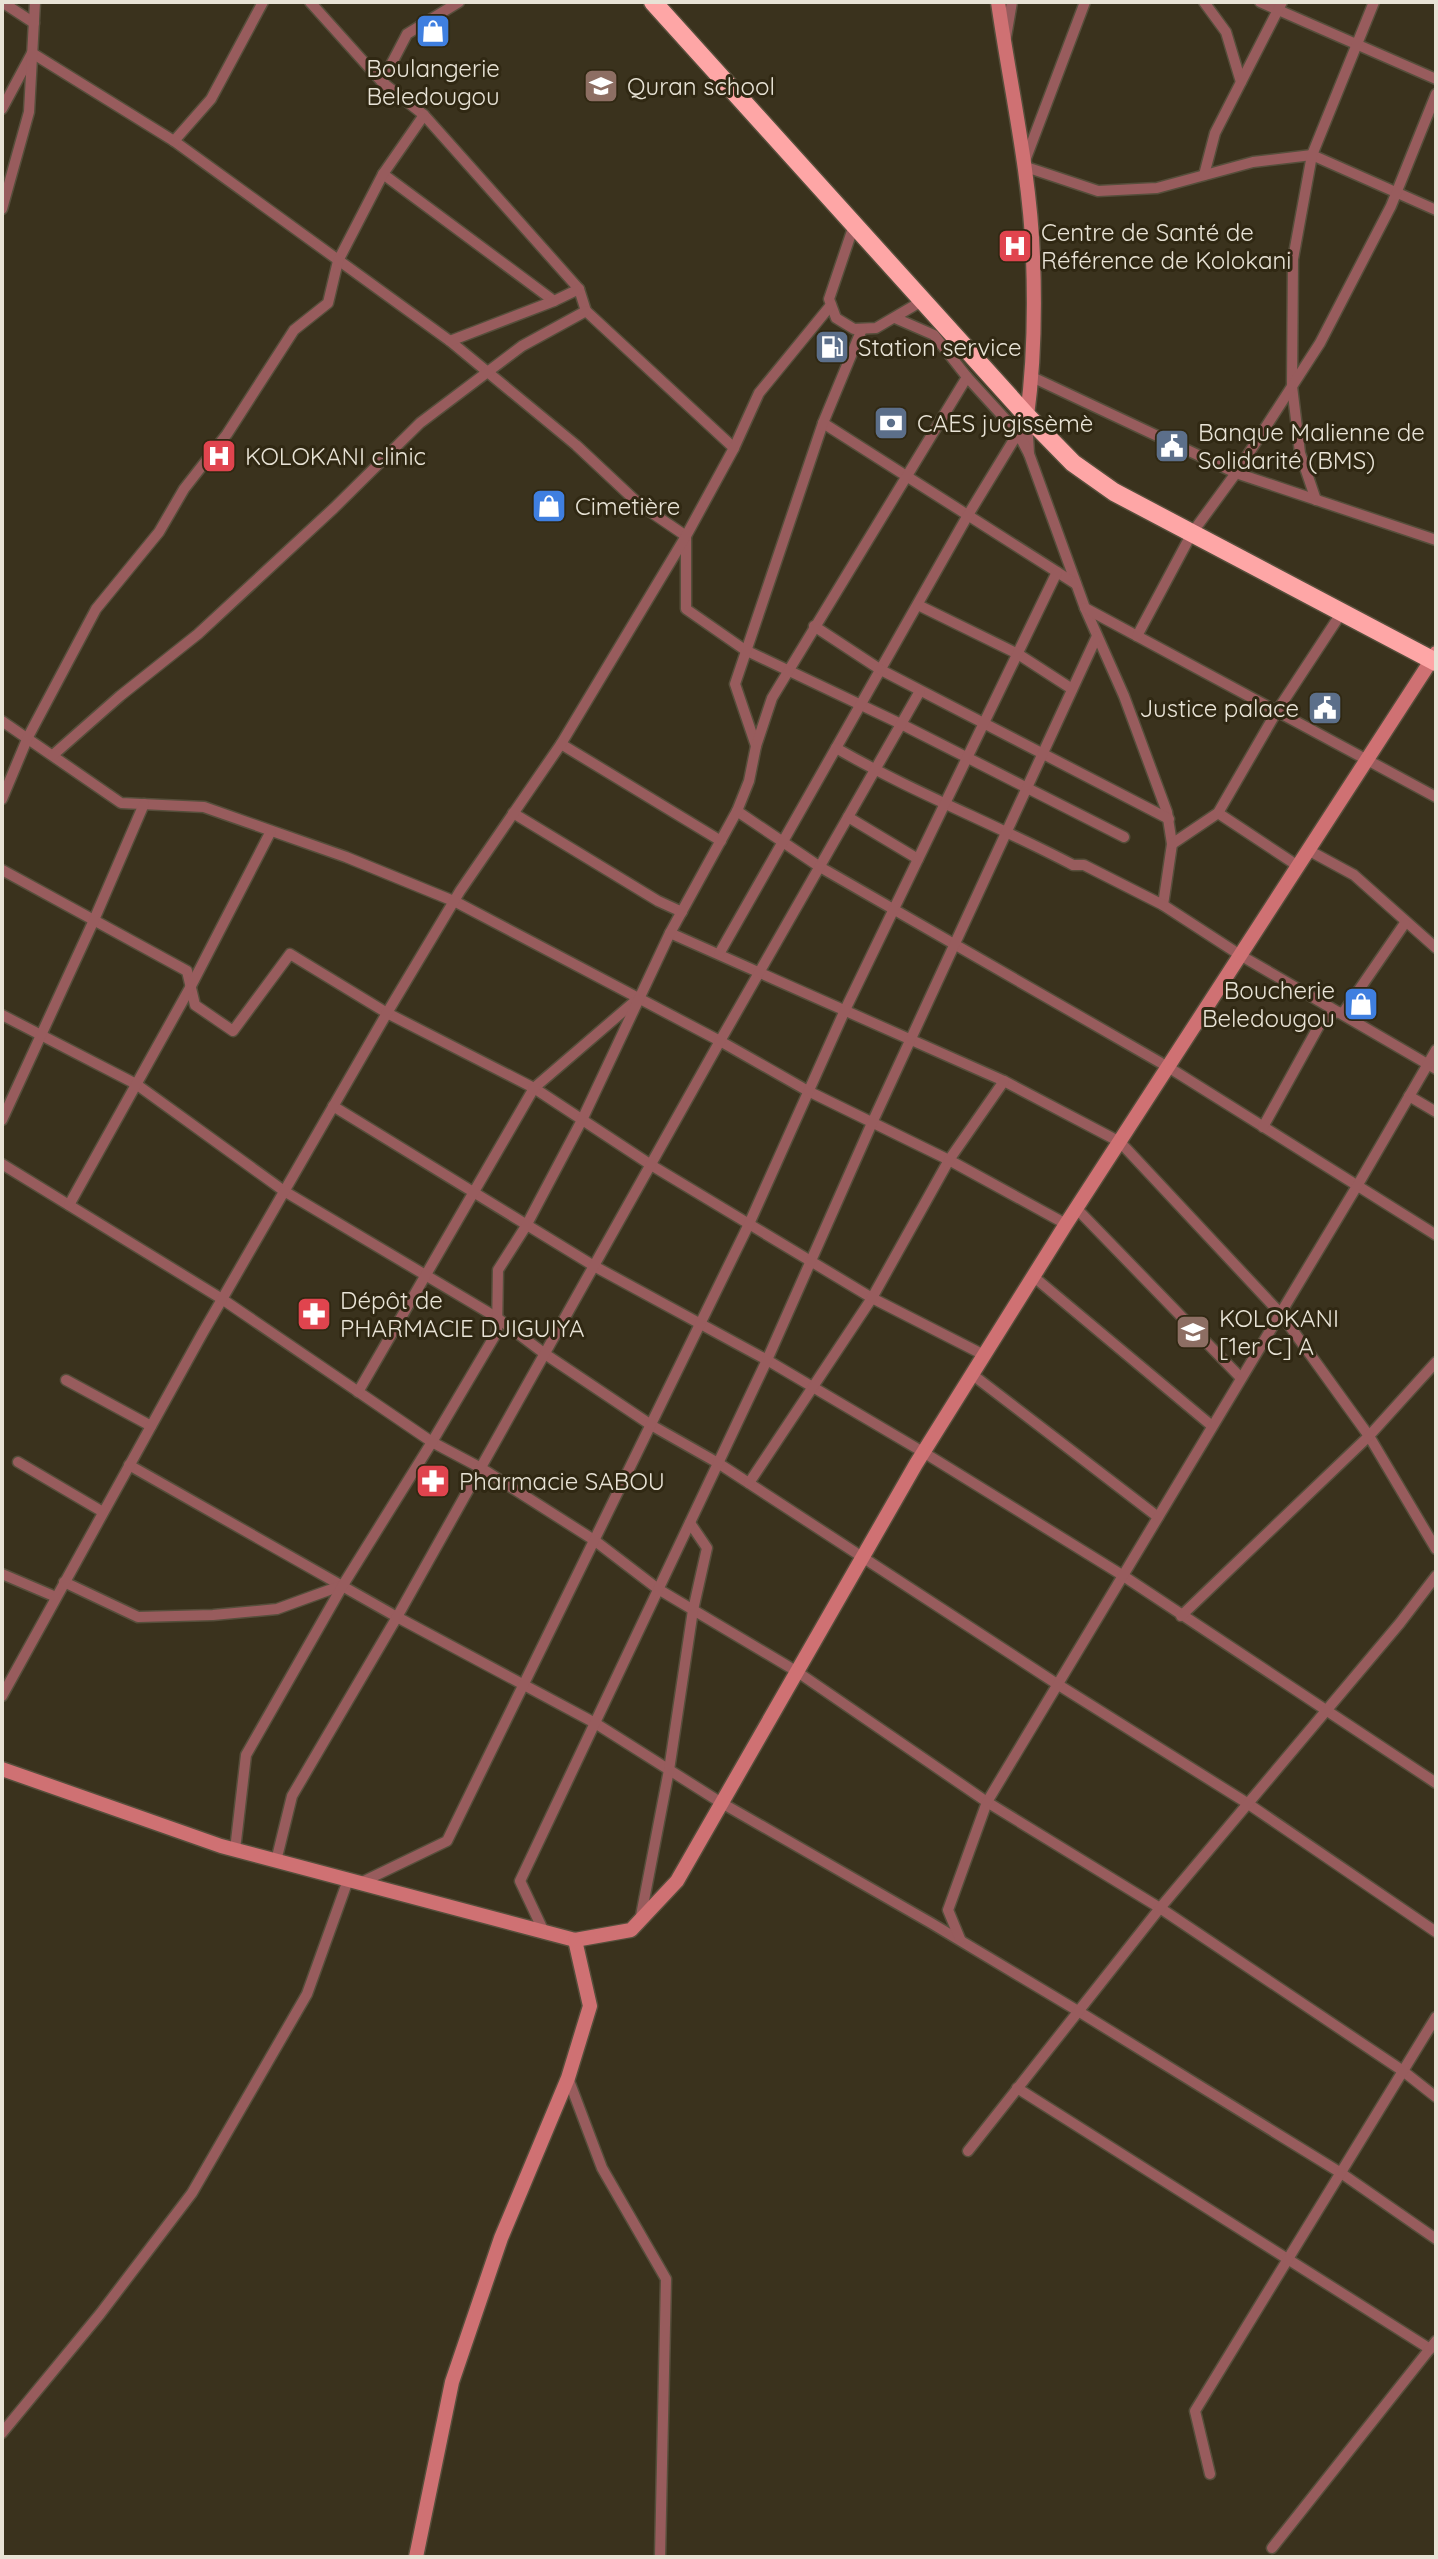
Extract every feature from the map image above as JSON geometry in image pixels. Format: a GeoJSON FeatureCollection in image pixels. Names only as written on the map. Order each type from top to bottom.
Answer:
{"type":"FeatureCollection","features":[{"type":"Feature","properties":{"kind":"highway"},"geometry":{"type":"LineString","coordinates":[[653,2],[922,301],[1073,463],[1114,492],[1434,658]]}},
{"type":"Feature","properties":{"kind":"street"},"geometry":{"type":"LineString","coordinates":[[2,2],[34,23]]}},
{"type":"Feature","properties":{"kind":"street"},"geometry":{"type":"LineString","coordinates":[[2,209],[29,112],[35,2]]}},
{"type":"Feature","properties":{"kind":"street"},"geometry":{"type":"LineString","coordinates":[[174,141],[211,99],[263,2]]}},
{"type":"Feature","properties":{"kind":"street"},"geometry":{"type":"LineString","coordinates":[[310,2],[382,82],[424,115],[579,289],[586,311],[734,448]]}},
{"type":"Feature","properties":{"kind":"street"},"geometry":{"type":"LineString","coordinates":[[382,82],[407,34],[459,2]]}},
{"type":"Feature","properties":{"kind":"street"},"geometry":{"type":"LineString","coordinates":[[998,2],[1033,256],[1032,377],[1027,416],[1029,454]]}},
{"type":"Feature","properties":{"kind":"street"},"geometry":{"type":"LineString","coordinates":[[1005,47],[1012,2]]}},
{"type":"Feature","properties":{"kind":"street"},"geometry":{"type":"LineString","coordinates":[[1023,166],[1085,2]]}},
{"type":"Feature","properties":{"kind":"street"},"geometry":{"type":"LineString","coordinates":[[1204,2],[1226,32],[1241,82]]}},
{"type":"Feature","properties":{"kind":"street"},"geometry":{"type":"LineString","coordinates":[[1260,2],[1280,6],[1436,79]]}},
{"type":"Feature","properties":{"kind":"street"},"geometry":{"type":"LineString","coordinates":[[1316,500],[1300,453],[1292,386],[1293,259],[1312,155],[1374,2]]}},
{"type":"Feature","properties":{"kind":"street"},"geometry":{"type":"LineString","coordinates":[[1204,175],[1215,133],[1280,6]]}},
{"type":"Feature","properties":{"kind":"street"},"geometry":{"type":"LineString","coordinates":[[32,53],[174,141],[450,341],[576,445],[639,504],[686,536]]}},
{"type":"Feature","properties":{"kind":"street"},"geometry":{"type":"LineString","coordinates":[[2,109],[32,53]]}},
{"type":"Feature","properties":{"kind":"street"},"geometry":{"type":"LineString","coordinates":[[1137,636],[1192,533],[1236,473],[1320,343],[1396,193],[1436,94]]}},
{"type":"Feature","properties":{"kind":"street"},"geometry":{"type":"LineString","coordinates":[[2,799],[28,737],[96,609],[159,532],[184,489],[227,434],[294,330],[328,303],[338,261],[383,174],[424,115]]}},
{"type":"Feature","properties":{"kind":"street"},"geometry":{"type":"LineString","coordinates":[[1023,166],[1098,191],[1157,188],[1253,162],[1312,155],[1436,210]]}},
{"type":"Feature","properties":{"kind":"street"},"geometry":{"type":"LineString","coordinates":[[383,174],[554,301]]}},
{"type":"Feature","properties":{"kind":"street"},"geometry":{"type":"LineString","coordinates":[[854,225],[829,299],[836,318],[854,329],[876,328],[922,301]]}},
{"type":"Feature","properties":{"kind":"street"},"geometry":{"type":"LineString","coordinates":[[450,341],[579,289]]}},
{"type":"Feature","properties":{"kind":"street"},"geometry":{"type":"LineString","coordinates":[[2,1696],[222,1299],[387,1013],[460,891],[561,744],[686,536],[734,448],[759,393],[831,305]]}},
{"type":"Feature","properties":{"kind":"street"},"geometry":{"type":"LineString","coordinates":[[53,755],[198,634],[420,423],[522,346],[586,311]]}},
{"type":"Feature","properties":{"kind":"street"},"geometry":{"type":"LineString","coordinates":[[895,318],[934,335],[1018,433],[1029,454],[1085,608],[1124,696],[1169,819],[1172,844],[1163,905]]}},
{"type":"Feature","properties":{"kind":"street"},"geometry":{"type":"LineString","coordinates":[[756,746],[735,684],[823,423],[862,329]]}},
{"type":"Feature","properties":{"kind":"street"},"geometry":{"type":"LineString","coordinates":[[235,1850],[246,1755],[343,1585],[497,1332],[498,1270],[526,1226],[582,1120],[670,933],[737,811],[749,781],[756,746],[772,698],[967,377]]}},
{"type":"Feature","properties":{"kind":"street"},"geometry":{"type":"LineString","coordinates":[[1032,377],[1236,473],[1436,540]]}},
{"type":"Feature","properties":{"kind":"street"},"geometry":{"type":"LineString","coordinates":[[823,423],[1076,584]]}},
{"type":"Feature","properties":{"kind":"street"},"geometry":{"type":"LineString","coordinates":[[719,954],[968,515],[1018,433]]}},
{"type":"Feature","properties":{"kind":"street"},"geometry":{"type":"LineString","coordinates":[[686,536],[686,609],[745,650],[901,724],[1124,837]]}},
{"type":"Feature","properties":{"kind":"street"},"geometry":{"type":"LineString","coordinates":[[2,2433],[100,2314],[192,2193],[307,1994],[354,1882],[447,1841],[749,1224],[845,1010],[1057,572]]}},
{"type":"Feature","properties":{"kind":"street"},"geometry":{"type":"LineString","coordinates":[[918,605],[1018,654],[1072,689]]}},
{"type":"Feature","properties":{"kind":"street"},"geometry":{"type":"LineString","coordinates":[[1085,608],[1436,797]]}},
{"type":"Feature","properties":{"kind":"street"},"geometry":{"type":"LineString","coordinates":[[1172,844],[1218,813],[1277,711],[1342,612]]}},
{"type":"Feature","properties":{"kind":"street"},"geometry":{"type":"LineString","coordinates":[[814,626],[881,670],[1169,819]]}},
{"type":"Feature","properties":{"kind":"street"},"geometry":{"type":"LineString","coordinates":[[544,1932],[520,1881],[767,1360],[872,1123],[913,1040],[1006,830],[1097,636]]}},
{"type":"Feature","properties":{"kind":"street"},"geometry":{"type":"LineString","coordinates":[[2,1769],[235,1850],[575,1940],[631,1930],[677,1881],[923,1452],[1066,1224],[1434,658]]}},
{"type":"Feature","properties":{"kind":"street"},"geometry":{"type":"LineString","coordinates":[[276,1861],[292,1796],[397,1617],[920,691]]}},
{"type":"Feature","properties":{"kind":"street"},"geometry":{"type":"LineString","coordinates":[[2,721],[121,803],[204,807],[346,857],[456,902],[720,1041],[808,1091],[949,1160],[1066,1224]]}},
{"type":"Feature","properties":{"kind":"street"},"geometry":{"type":"LineString","coordinates":[[561,744],[721,841]]}},
{"type":"Feature","properties":{"kind":"street"},"geometry":{"type":"LineString","coordinates":[[836,748],[875,770],[1006,830],[1073,865],[1084,865],[1163,905],[1240,955],[1431,1067]]}},
{"type":"Feature","properties":{"kind":"street"},"geometry":{"type":"LineString","coordinates":[[2,1120],[144,804]]}},
{"type":"Feature","properties":{"kind":"street"},"geometry":{"type":"LineString","coordinates":[[737,811],[820,867],[1168,1067],[1436,1235]]}},
{"type":"Feature","properties":{"kind":"street"},"geometry":{"type":"LineString","coordinates":[[513,813],[658,901],[682,912]]}},
{"type":"Feature","properties":{"kind":"street"},"geometry":{"type":"LineString","coordinates":[[1218,813],[1298,866]]}},
{"type":"Feature","properties":{"kind":"street"},"geometry":{"type":"LineString","coordinates":[[848,817],[918,859]]}},
{"type":"Feature","properties":{"kind":"street"},"geometry":{"type":"LineString","coordinates":[[69,1205],[191,986],[271,831]]}},
{"type":"Feature","properties":{"kind":"street"},"geometry":{"type":"LineString","coordinates":[[1308,850],[1354,875],[1436,948]]}},
{"type":"Feature","properties":{"kind":"street"},"geometry":{"type":"LineString","coordinates":[[2,870],[187,971],[195,1005],[233,1031],[290,954],[387,1013],[534,1088],[651,1165],[872,1298],[984,1355]]}},
{"type":"Feature","properties":{"kind":"street"},"geometry":{"type":"LineString","coordinates":[[1263,1127],[1321,1022],[1336,1012],[1343,1013],[1405,923]]}},
{"type":"Feature","properties":{"kind":"street"},"geometry":{"type":"LineString","coordinates":[[670,933],[1004,1081],[1120,1142],[1281,1314],[1369,1436],[1436,1549]]}},
{"type":"Feature","properties":{"kind":"street"},"geometry":{"type":"LineString","coordinates":[[358,1392],[534,1088],[638,998]]}},
{"type":"Feature","properties":{"kind":"street"},"geometry":{"type":"LineString","coordinates":[[2,1015],[136,1084],[284,1191],[496,1317],[651,1425],[718,1463],[1057,1684],[1247,1803],[1436,1932]]}},
{"type":"Feature","properties":{"kind":"street"},"geometry":{"type":"LineString","coordinates":[[960,1940],[948,1910],[987,1802],[1409,1096],[1431,1067],[1436,1050]]}},
{"type":"Feature","properties":{"kind":"street"},"geometry":{"type":"LineString","coordinates":[[749,1483],[872,1298],[949,1160],[1004,1081]]}},
{"type":"Feature","properties":{"kind":"street"},"geometry":{"type":"LineString","coordinates":[[1409,1096],[1436,1112]]}},
{"type":"Feature","properties":{"kind":"street"},"geometry":{"type":"LineString","coordinates":[[333,1106],[594,1266],[767,1360],[923,1452],[1122,1575],[1436,1783]]}},
{"type":"Feature","properties":{"kind":"street"},"geometry":{"type":"LineString","coordinates":[[2,1164],[222,1299],[432,1442],[481,1468],[594,1540],[658,1589],[796,1671],[987,1802],[1160,1908],[1403,2071],[1436,2097]]}},
{"type":"Feature","properties":{"kind":"street"},"geometry":{"type":"LineString","coordinates":[[1077,1209],[1241,1378]]}},
{"type":"Feature","properties":{"kind":"street"},"geometry":{"type":"LineString","coordinates":[[1034,1277],[1212,1426]]}},
{"type":"Feature","properties":{"kind":"street"},"geometry":{"type":"LineString","coordinates":[[1181,1616],[1369,1436],[1436,1362]]}},
{"type":"Feature","properties":{"kind":"street"},"geometry":{"type":"LineString","coordinates":[[973,1375],[1158,1517]]}},
{"type":"Feature","properties":{"kind":"street"},"geometry":{"type":"LineString","coordinates":[[66,1380],[151,1426]]}},
{"type":"Feature","properties":{"kind":"street"},"geometry":{"type":"LineString","coordinates":[[18,1462],[103,1512]]}},
{"type":"Feature","properties":{"kind":"street"},"geometry":{"type":"LineString","coordinates":[[129,1465],[397,1617],[595,1723],[720,1802],[1078,2011],[1341,2173],[1436,2239]]}},
{"type":"Feature","properties":{"kind":"street"},"geometry":{"type":"LineString","coordinates":[[640,1921],[669,1770],[693,1610],[707,1548],[690,1523]]}},
{"type":"Feature","properties":{"kind":"street"},"geometry":{"type":"LineString","coordinates":[[2,1574],[56,1597]]}},
{"type":"Feature","properties":{"kind":"street"},"geometry":{"type":"LineString","coordinates":[[968,2151],[1160,1908],[1436,1576]]}},
{"type":"Feature","properties":{"kind":"street"},"geometry":{"type":"LineString","coordinates":[[64,1582],[138,1617],[277,1609],[343,1585]]}},
{"type":"Feature","properties":{"kind":"street"},"geometry":{"type":"LineString","coordinates":[[416,2557],[452,2382],[501,2238],[568,2078],[590,2006],[575,1940]]}},
{"type":"Feature","properties":{"kind":"street"},"geometry":{"type":"LineString","coordinates":[[1210,2474],[1195,2411],[1436,2017]]}},
{"type":"Feature","properties":{"kind":"street"},"geometry":{"type":"LineString","coordinates":[[568,2078],[602,2168],[666,2279],[660,2557]]}},
{"type":"Feature","properties":{"kind":"street"},"geometry":{"type":"LineString","coordinates":[[1017,2088],[1287,2260],[1433,2345],[1272,2548]]}},
{"type":"Feature","properties":{"kind":"place","name":"Boulangerie Beledougou"},"geometry":{"type":"Point","coordinates":[433,31]}},
{"type":"Feature","properties":{"kind":"place","name":"Quran school"},"geometry":{"type":"Point","coordinates":[601,86]}},
{"type":"Feature","properties":{"kind":"place","name":"Centre de Santé de Référence de Kolokani"},"geometry":{"type":"Point","coordinates":[1015,246]}},
{"type":"Feature","properties":{"kind":"place","name":"Station service"},"geometry":{"type":"Point","coordinates":[832,347]}},
{"type":"Feature","properties":{"kind":"place","name":"CAES jugissèmè"},"geometry":{"type":"Point","coordinates":[891,423]}},
{"type":"Feature","properties":{"kind":"place","name":"Banque Malienne de Solidarité (BMS)"},"geometry":{"type":"Point","coordinates":[1172,446]}},
{"type":"Feature","properties":{"kind":"place","name":"KOLOKANI clinic"},"geometry":{"type":"Point","coordinates":[219,456]}},
{"type":"Feature","properties":{"kind":"place","name":"Cimetière"},"geometry":{"type":"Point","coordinates":[549,506]}},
{"type":"Feature","properties":{"kind":"place","name":"Justice palace"},"geometry":{"type":"Point","coordinates":[1325,708]}},
{"type":"Feature","properties":{"kind":"place","name":"Boucherie Beledougou"},"geometry":{"type":"Point","coordinates":[1361,1004]}},
{"type":"Feature","properties":{"kind":"place","name":"Dépôt de PHARMACIE DJIGUIYA"},"geometry":{"type":"Point","coordinates":[314,1314]}},
{"type":"Feature","properties":{"kind":"place","name":"KOLOKANI [1er C] A"},"geometry":{"type":"Point","coordinates":[1193,1332]}},
{"type":"Feature","properties":{"kind":"place","name":"Pharmacie SABOU"},"geometry":{"type":"Point","coordinates":[433,1481]}}]}
